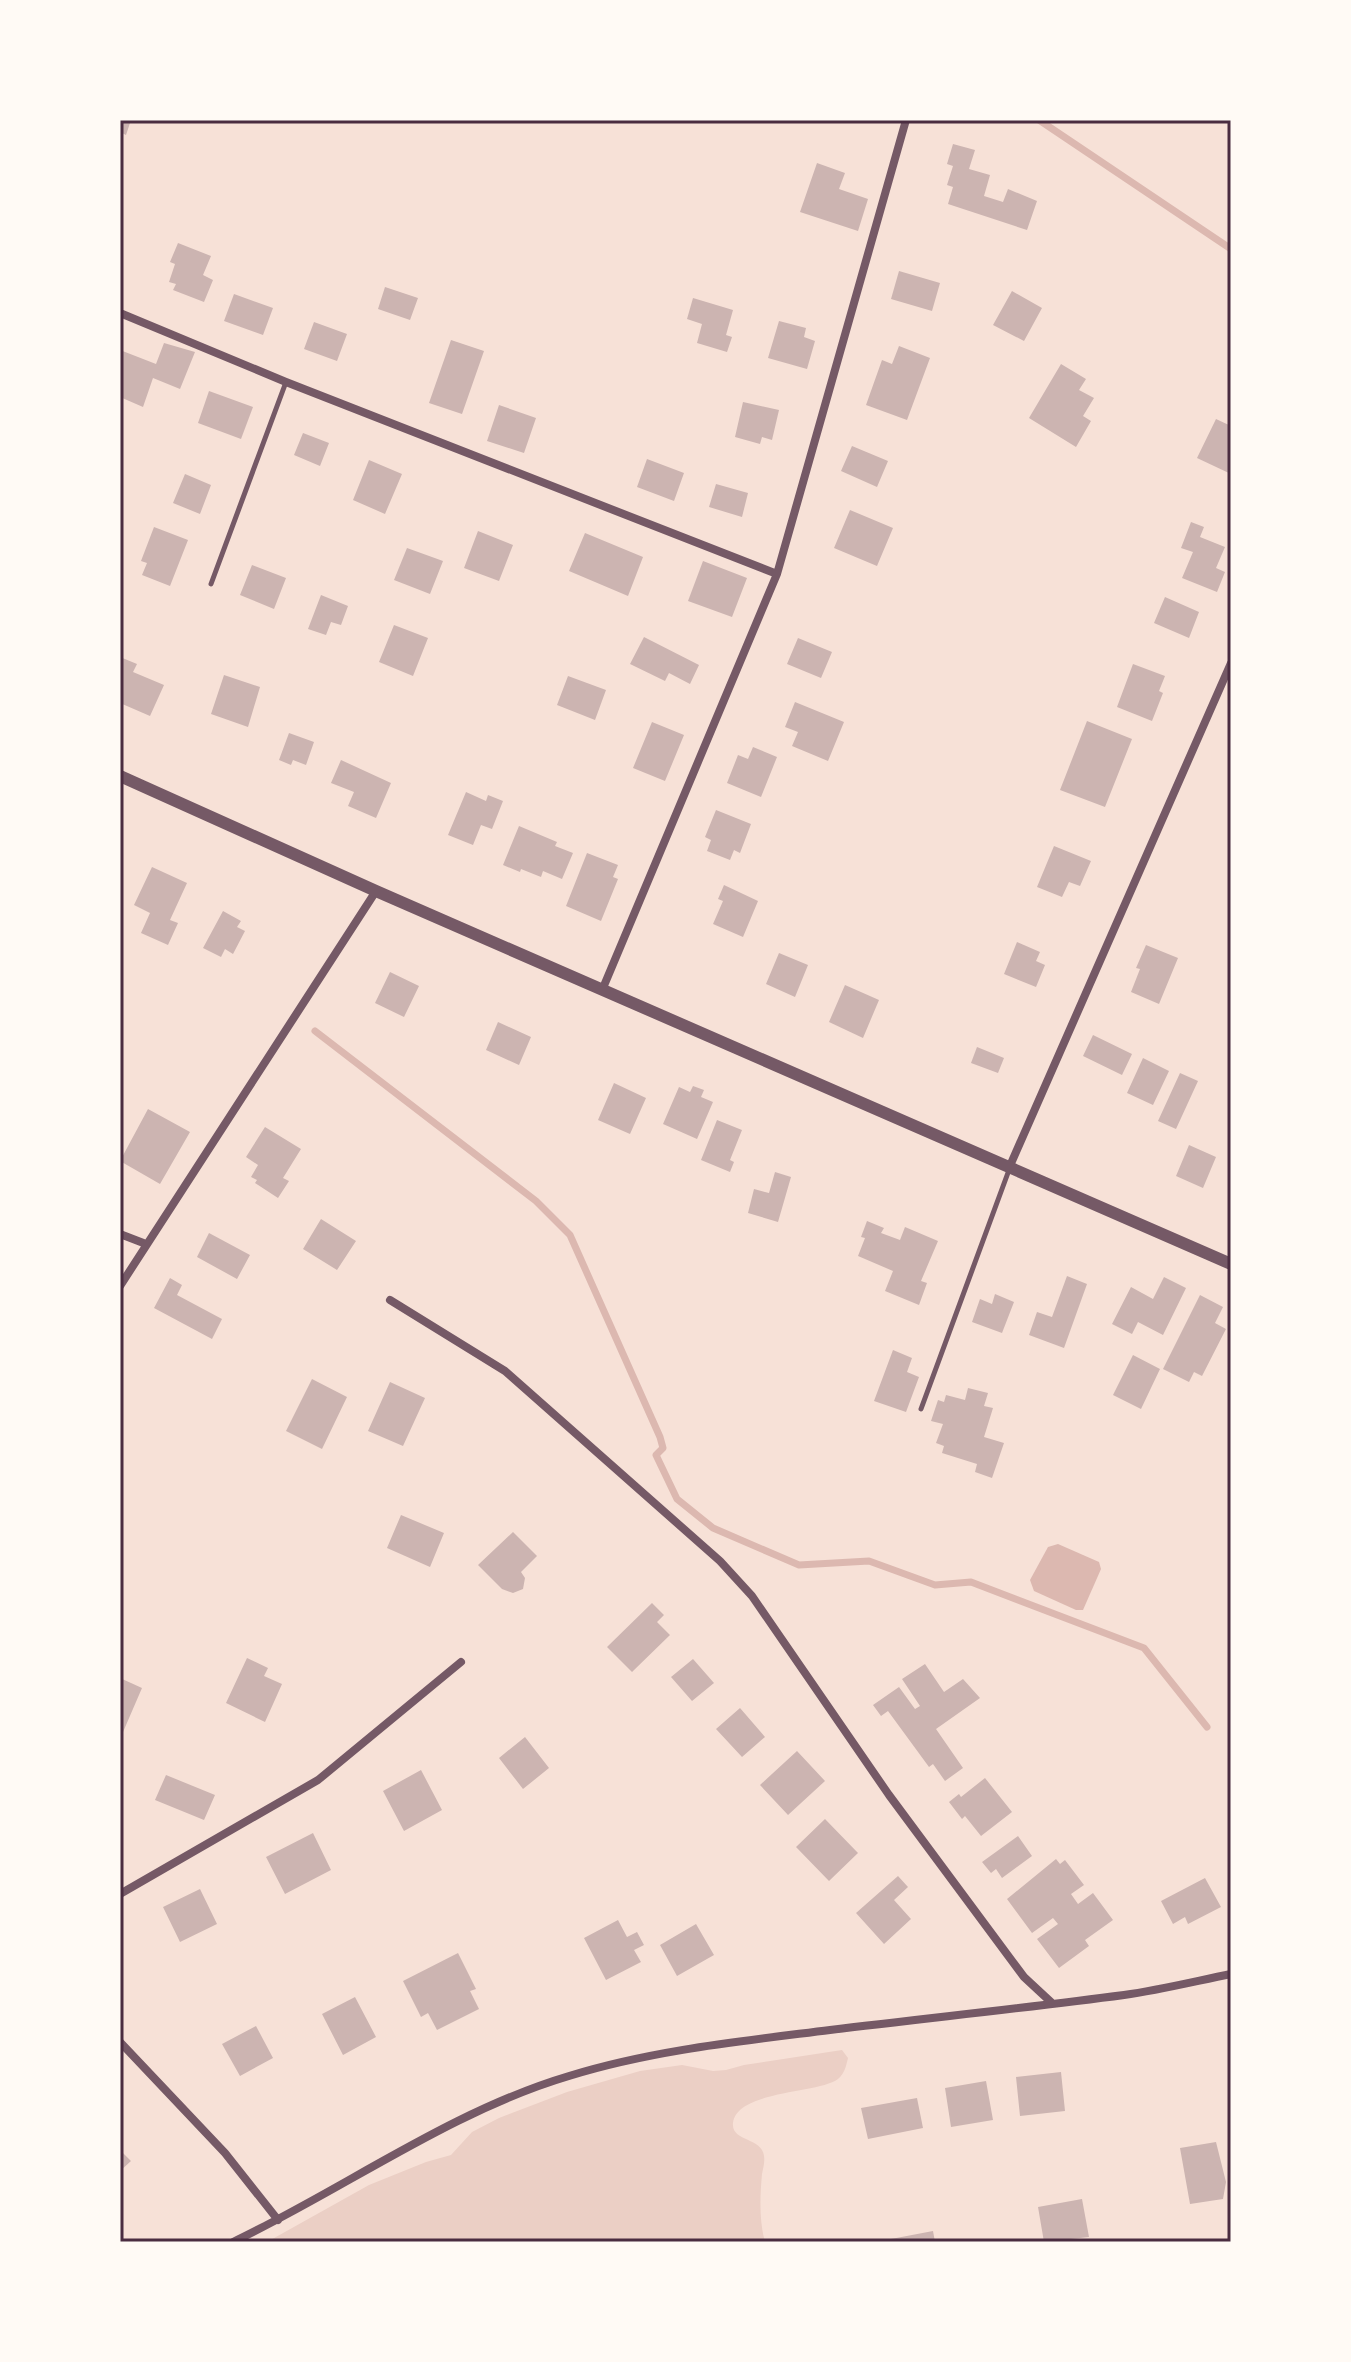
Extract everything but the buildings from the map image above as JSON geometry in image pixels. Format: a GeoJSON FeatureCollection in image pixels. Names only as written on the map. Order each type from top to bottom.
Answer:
{"type":"FeatureCollection","features":[{"type":"Feature","properties":{"kind":"street"},"geometry":{"type":"LineString","coordinates":[[603,988],[777,574],[906,120]]}},
{"type":"Feature","properties":{"kind":"street"},"geometry":{"type":"LineString","coordinates":[[120,313],[286,382],[777,574]]}},
{"type":"Feature","properties":{"kind":"street"},"geometry":{"type":"LineString","coordinates":[[1009,1168],[1231,663]]}},
{"type":"Feature","properties":{"kind":"street"},"geometry":{"type":"LineString","coordinates":[[120,776],[1231,1264]]}},
{"type":"Feature","properties":{"kind":"street"},"geometry":{"type":"LineString","coordinates":[[120,1286],[376,891]]}},
{"type":"Feature","properties":{"kind":"street"},"geometry":{"type":"LineString","coordinates":[[120,1234],[146,1244]]}},
{"type":"Feature","properties":{"kind":"street"},"geometry":{"type":"LineString","coordinates":[[390,1300],[505,1371],[720,1561],[752,1596],[889,1795],[1024,1977],[1052,2003]]}},
{"type":"Feature","properties":{"kind":"street"},"geometry":{"type":"LineString","coordinates":[[120,1894],[318,1780],[461,1662]]}},
{"type":"Feature","properties":{"kind":"street"},"geometry":{"type":"LineString","coordinates":[[233,2242],[445,2129],[511,2097],[568,2076],[636,2059],[797,2034],[1127,1994],[1231,1974]]}},
{"type":"Feature","properties":{"kind":"street"},"geometry":{"type":"LineString","coordinates":[[120,2042],[225,2153],[278,2220]]}},
{"type":"Feature","properties":{"kind":"lane"},"geometry":{"type":"LineString","coordinates":[[211,584],[286,382]]}},
{"type":"Feature","properties":{"kind":"lane"},"geometry":{"type":"LineString","coordinates":[[921,1409],[1009,1168]]}},
{"type":"Feature","properties":{"kind":"shaded area"},"geometry":{"type":"Polygon","coordinates":[[[1058,1544],[1099,1562],[1101,1569],[1083,1610],[1076,1610],[1034,1591],[1030,1580],[1048,1547],[1058,1544]]]}},
{"type":"Feature","properties":{"kind":"shaded area"},"geometry":{"type":"Polygon","coordinates":[[[842,2050],[848,2058],[844,2072],[838,2079],[748,2104],[738,2112],[733,2123],[737,2134],[758,2146],[764,2156],[760,2208],[765,2242],[267,2242],[369,2185],[451,2155],[472,2132],[499,2118],[567,2092],[640,2071],[682,2065],[713,2071],[726,2070],[842,2050]]]}},
{"type":"Feature","properties":{"kind":"waterway"},"geometry":{"type":"LineString","coordinates":[[1039,120],[1231,249]]}},
{"type":"Feature","properties":{"kind":"waterway"},"geometry":{"type":"LineString","coordinates":[[315,1031],[536,1201],[570,1235],[660,1437],[663,1448],[656,1455],[677,1499],[713,1528],[799,1565],[869,1561],[935,1585],[971,1582],[1144,1648],[1207,1727]]}}]}
